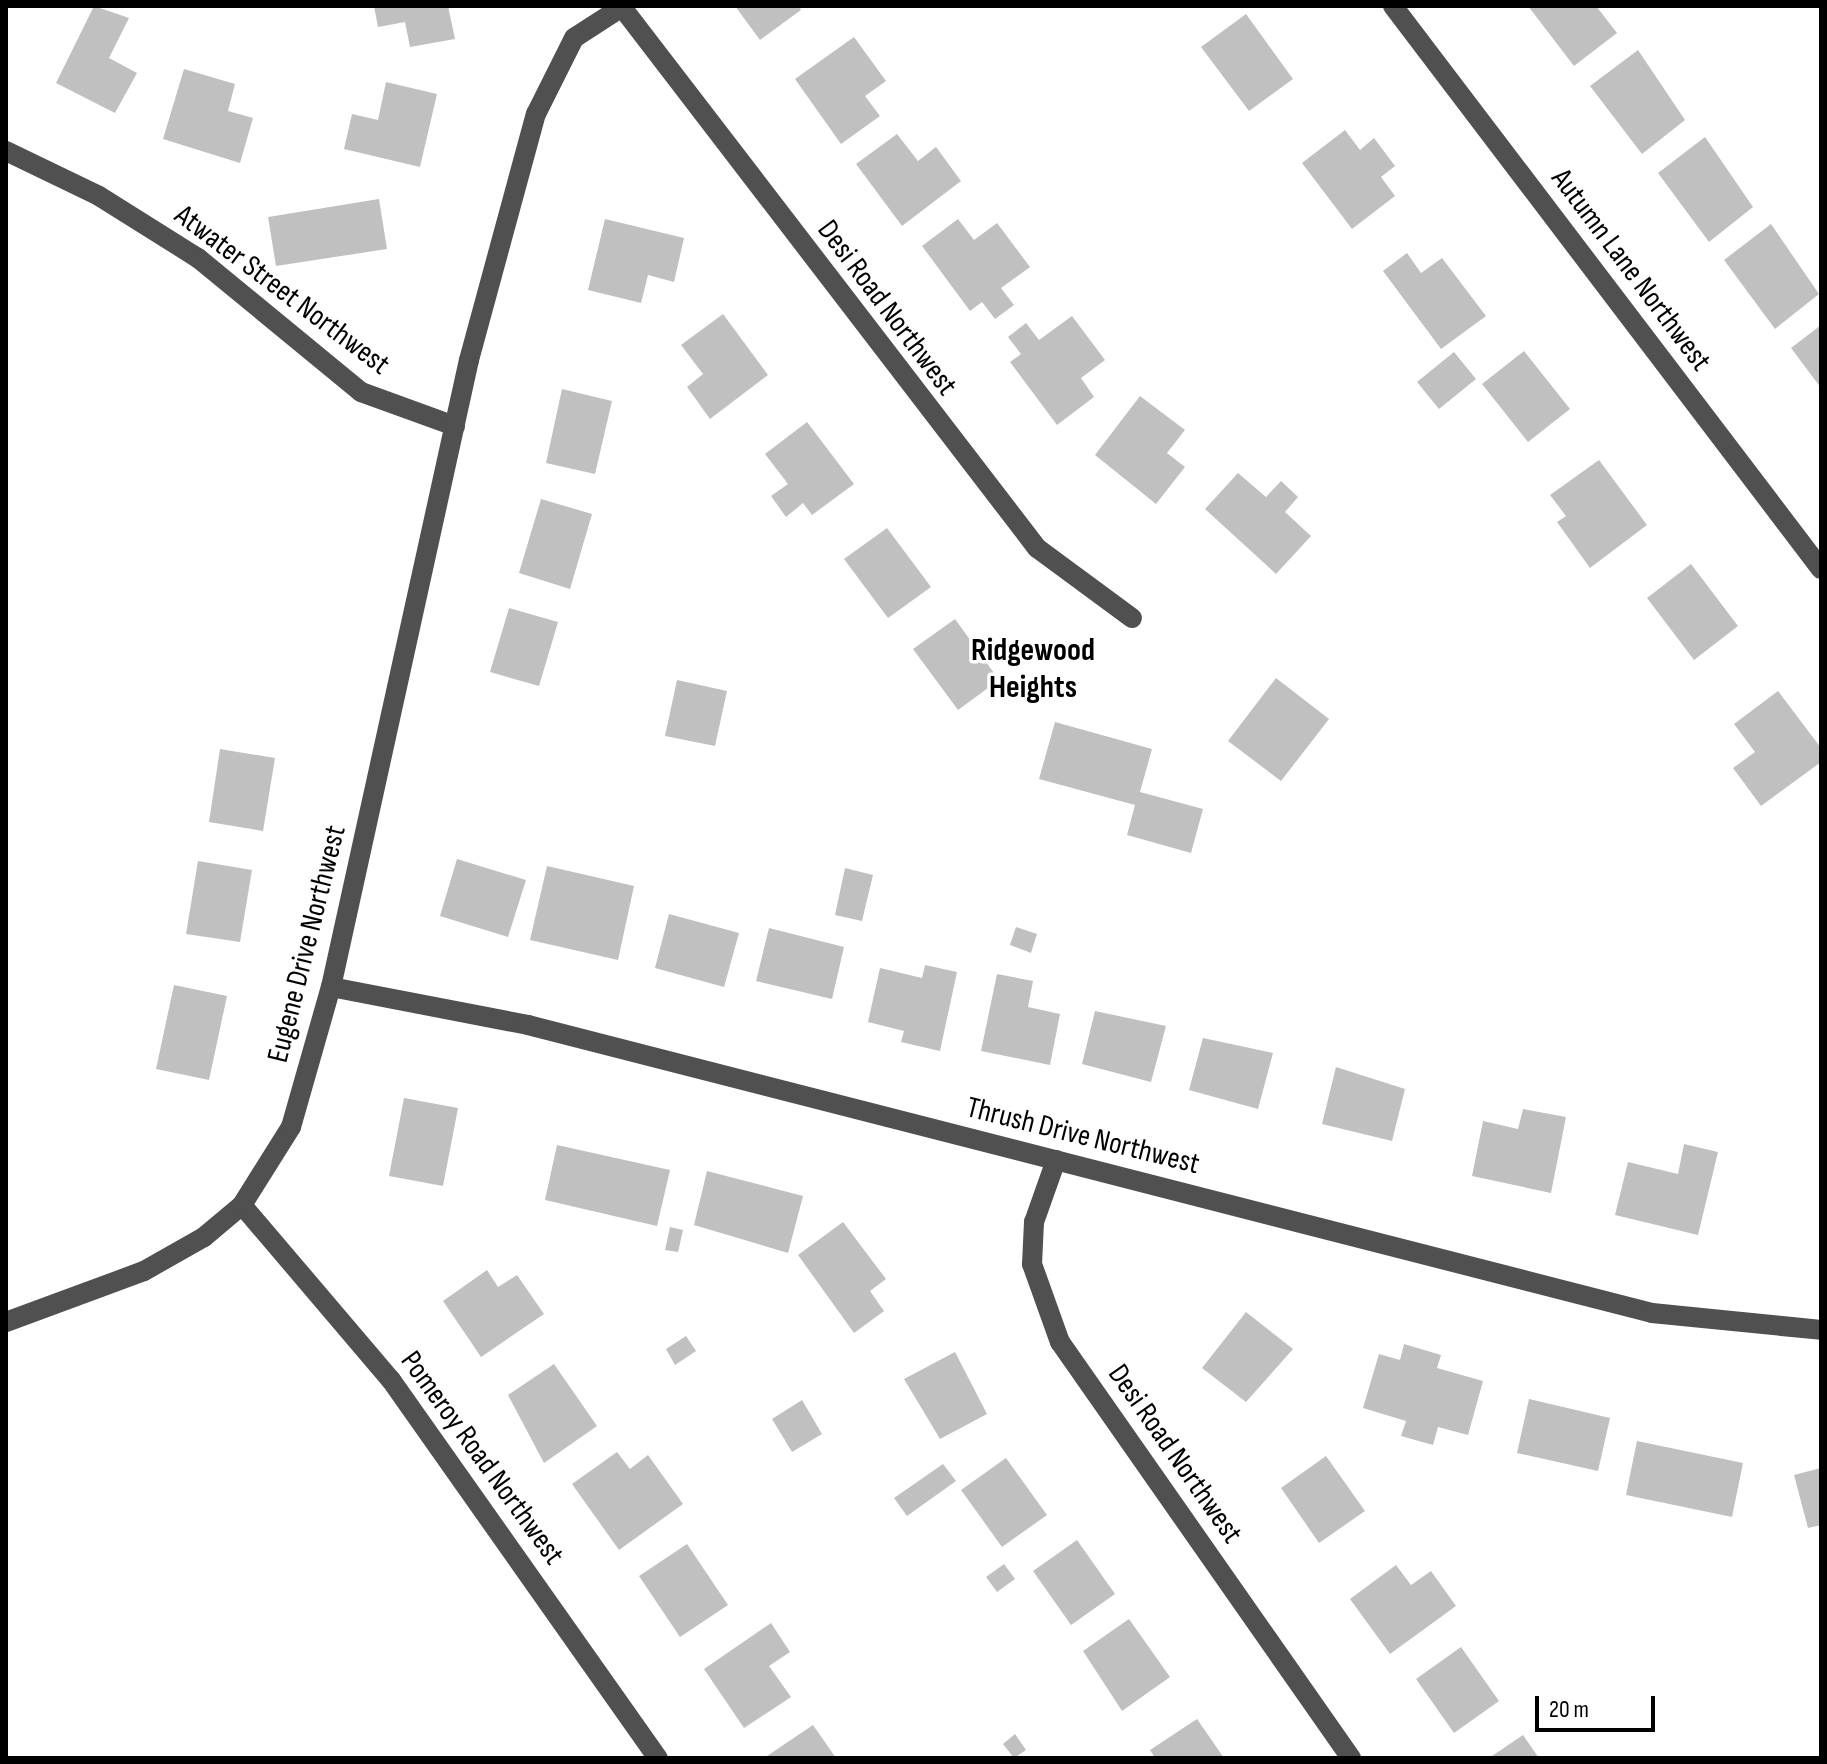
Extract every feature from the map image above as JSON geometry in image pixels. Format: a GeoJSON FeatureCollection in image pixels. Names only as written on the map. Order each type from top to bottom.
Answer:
{"type":"FeatureCollection","features":[{"type":"Feature","properties":{"kind":"street"},"geometry":{"type":"LineString","coordinates":[[455,426],[554,67],[574,38],[622,6]]}},
{"type":"Feature","properties":{"kind":"street","name":"Desi Road Northwest"},"geometry":{"type":"LineString","coordinates":[[622,6],[1037,548],[1132,618]]}},
{"type":"Feature","properties":{"kind":"street","name":"Autumn Lane Northwest"},"geometry":{"type":"LineString","coordinates":[[1393,6],[1821,569]]}},
{"type":"Feature","properties":{"kind":"street","name":"Atwater Street Northwest"},"geometry":{"type":"LineString","coordinates":[[6,151],[99,196],[198,258],[361,392],[455,426]]}},
{"type":"Feature","properties":{"kind":"street","name":"Eugene Drive Northwest"},"geometry":{"type":"LineString","coordinates":[[6,1322],[144,1271],[242,1205],[291,1127],[331,987],[455,426]]}},
{"type":"Feature","properties":{"kind":"street","name":"Thrush Drive Northwest"},"geometry":{"type":"LineString","coordinates":[[331,987],[528,1025],[1652,1313],[1821,1330]]}},
{"type":"Feature","properties":{"kind":"street","name":"Desi Road Northwest"},"geometry":{"type":"LineString","coordinates":[[1056,1160],[1034,1222],[1032,1264],[1060,1342],[1351,1758]]}},
{"type":"Feature","properties":{"kind":"street","name":"Pomeroy Road Northwest"},"geometry":{"type":"LineString","coordinates":[[242,1205],[391,1380],[658,1758]]}},
{"type":"Feature","properties":{"kind":"building"},"geometry":{"type":"Polygon","coordinates":[[[94,6],[129,18],[109,58],[137,73],[115,113],[56,83],[94,6]]]}},
{"type":"Feature","properties":{"kind":"building"},"geometry":{"type":"Polygon","coordinates":[[[374,6],[448,6],[455,39],[410,47],[405,22],[378,27],[374,6]]]}},
{"type":"Feature","properties":{"kind":"building"},"geometry":{"type":"Polygon","coordinates":[[[735,6],[799,6],[801,10],[760,40],[735,6]]]}},
{"type":"Feature","properties":{"kind":"building"},"geometry":{"type":"Polygon","coordinates":[[[1528,6],[1596,6],[1617,33],[1574,66],[1528,6]]]}},
{"type":"Feature","properties":{"kind":"building"},"geometry":{"type":"Polygon","coordinates":[[[1246,14],[1293,79],[1249,111],[1201,47],[1246,14]]]}},
{"type":"Feature","properties":{"kind":"building"},"geometry":{"type":"Polygon","coordinates":[[[854,37],[886,81],[865,96],[880,116],[841,144],[795,79],[854,37]]]}},
{"type":"Feature","properties":{"kind":"building"},"geometry":{"type":"Polygon","coordinates":[[[1638,50],[1685,120],[1642,154],[1590,86],[1638,50]]]}},
{"type":"Feature","properties":{"kind":"building"},"geometry":{"type":"Polygon","coordinates":[[[184,69],[235,84],[228,111],[253,118],[240,163],[163,139],[184,69]]]}},
{"type":"Feature","properties":{"kind":"building"},"geometry":{"type":"Polygon","coordinates":[[[386,82],[437,94],[420,167],[344,149],[352,114],[378,120],[386,82]]]}},
{"type":"Feature","properties":{"kind":"building"},"geometry":{"type":"Polygon","coordinates":[[[1345,130],[1360,150],[1374,138],[1395,166],[1381,177],[1395,196],[1352,229],[1302,163],[1345,130]]]}},
{"type":"Feature","properties":{"kind":"building"},"geometry":{"type":"Polygon","coordinates":[[[897,134],[918,161],[936,147],[961,181],[902,226],[856,164],[897,134]]]}},
{"type":"Feature","properties":{"kind":"building"},"geometry":{"type":"Polygon","coordinates":[[[1705,137],[1753,207],[1709,242],[1658,173],[1705,137]]]}},
{"type":"Feature","properties":{"kind":"building"},"geometry":{"type":"Polygon","coordinates":[[[379,199],[387,249],[276,266],[268,217],[379,199]]]}},
{"type":"Feature","properties":{"kind":"building"},"geometry":{"type":"Polygon","coordinates":[[[605,219],[684,238],[674,282],[648,275],[641,303],[588,290],[605,219]]]}},
{"type":"Feature","properties":{"kind":"building"},"geometry":{"type":"Polygon","coordinates":[[[958,219],[974,240],[997,223],[1030,267],[1001,288],[1014,305],[995,319],[982,302],[970,311],[922,246],[958,219]]]}},
{"type":"Feature","properties":{"kind":"building"},"geometry":{"type":"Polygon","coordinates":[[[1771,224],[1819,294],[1775,329],[1724,260],[1771,224]]]}},
{"type":"Feature","properties":{"kind":"building"},"geometry":{"type":"Polygon","coordinates":[[[1407,253],[1421,273],[1442,258],[1486,316],[1441,349],[1383,271],[1407,253]]]}},
{"type":"Feature","properties":{"kind":"building"},"geometry":{"type":"Polygon","coordinates":[[[723,314],[768,375],[710,419],[687,387],[703,374],[681,345],[723,314]]]}},
{"type":"Feature","properties":{"kind":"building"},"geometry":{"type":"Polygon","coordinates":[[[1072,316],[1105,360],[1081,378],[1094,397],[1057,425],[1010,362],[1021,354],[1008,337],[1026,323],[1039,340],[1072,316]]]}},
{"type":"Feature","properties":{"kind":"building"},"geometry":{"type":"Polygon","coordinates":[[[1821,325],[1821,388],[1791,348],[1821,325]]]}},
{"type":"Feature","properties":{"kind":"building"},"geometry":{"type":"Polygon","coordinates":[[[1524,351],[1570,409],[1528,442],[1482,384],[1524,351]]]}},
{"type":"Feature","properties":{"kind":"building"},"geometry":{"type":"Polygon","coordinates":[[[1454,352],[1476,379],[1439,409],[1417,382],[1454,352]]]}},
{"type":"Feature","properties":{"kind":"building"},"geometry":{"type":"Polygon","coordinates":[[[562,389],[612,401],[595,474],[546,463],[562,389]]]}},
{"type":"Feature","properties":{"kind":"building"},"geometry":{"type":"Polygon","coordinates":[[[1140,396],[1185,430],[1167,453],[1185,467],[1156,504],[1095,455],[1140,396]]]}},
{"type":"Feature","properties":{"kind":"building"},"geometry":{"type":"Polygon","coordinates":[[[807,422],[854,484],[812,515],[803,503],[786,517],[771,496],[788,484],[765,454],[807,422]]]}},
{"type":"Feature","properties":{"kind":"building"},"geometry":{"type":"Polygon","coordinates":[[[1599,460],[1647,525],[1590,568],[1557,522],[1566,516],[1550,495],[1599,460]]]}},
{"type":"Feature","properties":{"kind":"building"},"geometry":{"type":"Polygon","coordinates":[[[1238,473],[1266,497],[1281,481],[1298,497],[1285,512],[1311,536],[1276,574],[1205,509],[1238,473]]]}},
{"type":"Feature","properties":{"kind":"building"},"geometry":{"type":"Polygon","coordinates":[[[541,499],[592,514],[570,589],[519,573],[541,499]]]}},
{"type":"Feature","properties":{"kind":"building"},"geometry":{"type":"Polygon","coordinates":[[[887,528],[931,587],[888,618],[844,559],[887,528]]]}},
{"type":"Feature","properties":{"kind":"building"},"geometry":{"type":"Polygon","coordinates":[[[1691,564],[1738,626],[1694,660],[1647,598],[1691,564]]]}},
{"type":"Feature","properties":{"kind":"building"},"geometry":{"type":"Polygon","coordinates":[[[509,608],[558,622],[539,686],[490,672],[509,608]]]}},
{"type":"Feature","properties":{"kind":"building"},"geometry":{"type":"Polygon","coordinates":[[[955,619],[999,680],[958,710],[913,649],[955,619]]]}},
{"type":"Feature","properties":{"kind":"building"},"geometry":{"type":"Polygon","coordinates":[[[1276,678],[1329,719],[1281,781],[1228,741],[1276,678]]]}},
{"type":"Feature","properties":{"kind":"building"},"geometry":{"type":"Polygon","coordinates":[[[677,680],[727,691],[715,746],[665,736],[677,680]]]}},
{"type":"Feature","properties":{"kind":"building"},"geometry":{"type":"Polygon","coordinates":[[[1778,691],[1821,748],[1821,762],[1761,806],[1733,768],[1755,752],[1734,724],[1778,691]]]}},
{"type":"Feature","properties":{"kind":"building"},"geometry":{"type":"Polygon","coordinates":[[[1055,722],[1152,749],[1140,792],[1203,809],[1191,853],[1127,835],[1135,805],[1039,779],[1055,722]]]}},
{"type":"Feature","properties":{"kind":"building"},"geometry":{"type":"Polygon","coordinates":[[[220,749],[275,758],[263,831],[209,822],[220,749]]]}},
{"type":"Feature","properties":{"kind":"building"},"geometry":{"type":"Polygon","coordinates":[[[457,859],[526,880],[508,937],[440,916],[457,859]]]}},
{"type":"Feature","properties":{"kind":"building"},"geometry":{"type":"Polygon","coordinates":[[[198,861],[252,870],[240,942],[186,934],[198,861]]]}},
{"type":"Feature","properties":{"kind":"building"},"geometry":{"type":"Polygon","coordinates":[[[547,866],[634,886],[618,960],[530,940],[547,866]]]}},
{"type":"Feature","properties":{"kind":"building"},"geometry":{"type":"Polygon","coordinates":[[[845,868],[873,875],[862,921],[835,915],[845,868]]]}},
{"type":"Feature","properties":{"kind":"building"},"geometry":{"type":"Polygon","coordinates":[[[669,914],[739,933],[724,987],[655,968],[669,914]]]}},
{"type":"Feature","properties":{"kind":"building"},"geometry":{"type":"Polygon","coordinates":[[[1016,927],[1037,934],[1031,953],[1010,945],[1016,927]]]}},
{"type":"Feature","properties":{"kind":"building"},"geometry":{"type":"Polygon","coordinates":[[[769,928],[844,947],[832,999],[756,981],[769,928]]]}},
{"type":"Feature","properties":{"kind":"building"},"geometry":{"type":"Polygon","coordinates":[[[925,965],[957,972],[940,1051],[901,1042],[904,1031],[868,1022],[880,968],[922,978],[925,965]]]}},
{"type":"Feature","properties":{"kind":"building"},"geometry":{"type":"Polygon","coordinates":[[[997,974],[1033,981],[1028,1007],[1060,1014],[1050,1065],[981,1051],[997,974]]]}},
{"type":"Feature","properties":{"kind":"building"},"geometry":{"type":"Polygon","coordinates":[[[174,985],[227,996],[209,1080],[156,1069],[174,985]]]}},
{"type":"Feature","properties":{"kind":"building"},"geometry":{"type":"Polygon","coordinates":[[[1095,1011],[1166,1026],[1151,1082],[1082,1064],[1095,1011]]]}},
{"type":"Feature","properties":{"kind":"building"},"geometry":{"type":"Polygon","coordinates":[[[1203,1038],[1273,1053],[1258,1109],[1189,1090],[1203,1038]]]}},
{"type":"Feature","properties":{"kind":"building"},"geometry":{"type":"Polygon","coordinates":[[[1336,1067],[1405,1089],[1392,1141],[1322,1124],[1336,1067]]]}},
{"type":"Feature","properties":{"kind":"building"},"geometry":{"type":"Polygon","coordinates":[[[404,1098],[458,1108],[443,1186],[389,1176],[404,1098]]]}},
{"type":"Feature","properties":{"kind":"building"},"geometry":{"type":"Polygon","coordinates":[[[1523,1109],[1566,1117],[1551,1193],[1472,1176],[1483,1121],[1518,1129],[1523,1109]]]}},
{"type":"Feature","properties":{"kind":"building"},"geometry":{"type":"Polygon","coordinates":[[[1684,1144],[1718,1152],[1698,1235],[1615,1215],[1628,1162],[1678,1174],[1684,1144]]]}},
{"type":"Feature","properties":{"kind":"building"},"geometry":{"type":"Polygon","coordinates":[[[557,1145],[670,1170],[657,1226],[545,1200],[557,1145]]]}},
{"type":"Feature","properties":{"kind":"building"},"geometry":{"type":"Polygon","coordinates":[[[707,1171],[803,1196],[788,1253],[694,1225],[707,1171]]]}},
{"type":"Feature","properties":{"kind":"building"},"geometry":{"type":"Polygon","coordinates":[[[843,1222],[886,1279],[870,1291],[884,1311],[854,1333],[798,1255],[843,1222]]]}},
{"type":"Feature","properties":{"kind":"building"},"geometry":{"type":"Polygon","coordinates":[[[670,1227],[683,1230],[678,1252],[665,1250],[670,1227]]]}},
{"type":"Feature","properties":{"kind":"building"},"geometry":{"type":"Polygon","coordinates":[[[487,1270],[498,1287],[517,1275],[544,1314],[481,1357],[443,1301],[487,1270]]]}},
{"type":"Feature","properties":{"kind":"building"},"geometry":{"type":"Polygon","coordinates":[[[1246,1312],[1293,1349],[1246,1402],[1202,1368],[1246,1312]]]}},
{"type":"Feature","properties":{"kind":"building"},"geometry":{"type":"Polygon","coordinates":[[[686,1336],[696,1351],[675,1365],[666,1349],[686,1336]]]}},
{"type":"Feature","properties":{"kind":"building"},"geometry":{"type":"Polygon","coordinates":[[[1404,1344],[1441,1355],[1437,1368],[1483,1381],[1468,1435],[1438,1427],[1433,1445],[1401,1436],[1406,1421],[1363,1408],[1379,1354],[1400,1360],[1404,1344]]]}},
{"type":"Feature","properties":{"kind":"building"},"geometry":{"type":"Polygon","coordinates":[[[955,1352],[987,1414],[940,1439],[904,1379],[955,1352]]]}},
{"type":"Feature","properties":{"kind":"building"},"geometry":{"type":"Polygon","coordinates":[[[554,1364],[597,1426],[544,1463],[508,1395],[554,1364]]]}},
{"type":"Feature","properties":{"kind":"building"},"geometry":{"type":"Polygon","coordinates":[[[1529,1399],[1610,1418],[1598,1471],[1517,1453],[1529,1399]]]}},
{"type":"Feature","properties":{"kind":"building"},"geometry":{"type":"Polygon","coordinates":[[[802,1400],[822,1434],[792,1452],[772,1419],[802,1400]]]}},
{"type":"Feature","properties":{"kind":"building"},"geometry":{"type":"Polygon","coordinates":[[[1637,1441],[1743,1463],[1732,1517],[1626,1495],[1637,1441]]]}},
{"type":"Feature","properties":{"kind":"building"},"geometry":{"type":"Polygon","coordinates":[[[617,1452],[630,1469],[648,1455],[683,1504],[619,1550],[572,1484],[617,1452]]]}},
{"type":"Feature","properties":{"kind":"building"},"geometry":{"type":"Polygon","coordinates":[[[1326,1456],[1365,1511],[1319,1543],[1281,1488],[1326,1456]]]}},
{"type":"Feature","properties":{"kind":"building"},"geometry":{"type":"Polygon","coordinates":[[[1006,1458],[1047,1515],[1002,1547],[961,1490],[1006,1458]]]}},
{"type":"Feature","properties":{"kind":"building"},"geometry":{"type":"Polygon","coordinates":[[[943,1464],[956,1481],[907,1516],[894,1498],[943,1464]]]}},
{"type":"Feature","properties":{"kind":"building"},"geometry":{"type":"Polygon","coordinates":[[[1821,1468],[1821,1525],[1808,1528],[1794,1475],[1821,1468]]]}},
{"type":"Feature","properties":{"kind":"building"},"geometry":{"type":"Polygon","coordinates":[[[1077,1540],[1115,1594],[1071,1625],[1033,1571],[1077,1540]]]}},
{"type":"Feature","properties":{"kind":"building"},"geometry":{"type":"Polygon","coordinates":[[[687,1544],[728,1605],[680,1637],[639,1576],[687,1544]]]}},
{"type":"Feature","properties":{"kind":"building"},"geometry":{"type":"Polygon","coordinates":[[[1004,1564],[1015,1579],[997,1592],[986,1577],[1004,1564]]]}},
{"type":"Feature","properties":{"kind":"building"},"geometry":{"type":"Polygon","coordinates":[[[1396,1565],[1411,1585],[1431,1571],[1456,1606],[1390,1654],[1350,1599],[1396,1565]]]}},
{"type":"Feature","properties":{"kind":"building"},"geometry":{"type":"Polygon","coordinates":[[[1129,1619],[1170,1677],[1122,1711],[1083,1651],[1129,1619]]]}},
{"type":"Feature","properties":{"kind":"building"},"geometry":{"type":"Polygon","coordinates":[[[771,1623],[790,1652],[769,1666],[791,1697],[744,1728],[704,1669],[771,1623]]]}},
{"type":"Feature","properties":{"kind":"building"},"geometry":{"type":"Polygon","coordinates":[[[1461,1647],[1499,1701],[1454,1733],[1416,1679],[1461,1647]]]}},
{"type":"Feature","properties":{"kind":"building"},"geometry":{"type":"Polygon","coordinates":[[[1197,1719],[1224,1758],[1155,1758],[1150,1750],[1197,1719]]]}},
{"type":"Feature","properties":{"kind":"building"},"geometry":{"type":"Polygon","coordinates":[[[813,1725],[836,1758],[764,1758],[813,1725]]]}},
{"type":"Feature","properties":{"kind":"building"},"geometry":{"type":"Polygon","coordinates":[[[1015,1734],[1026,1750],[1014,1758],[1003,1744],[1015,1734]]]}},
{"type":"Feature","properties":{"kind":"building"},"geometry":{"type":"Polygon","coordinates":[[[1523,1735],[1539,1758],[1489,1758],[1523,1735]]]}},
{"type":"Feature","properties":{"kind":"district","name":"Ridgewood Heights"},"geometry":{"type":"Point","coordinates":[1033,670]}}]}
